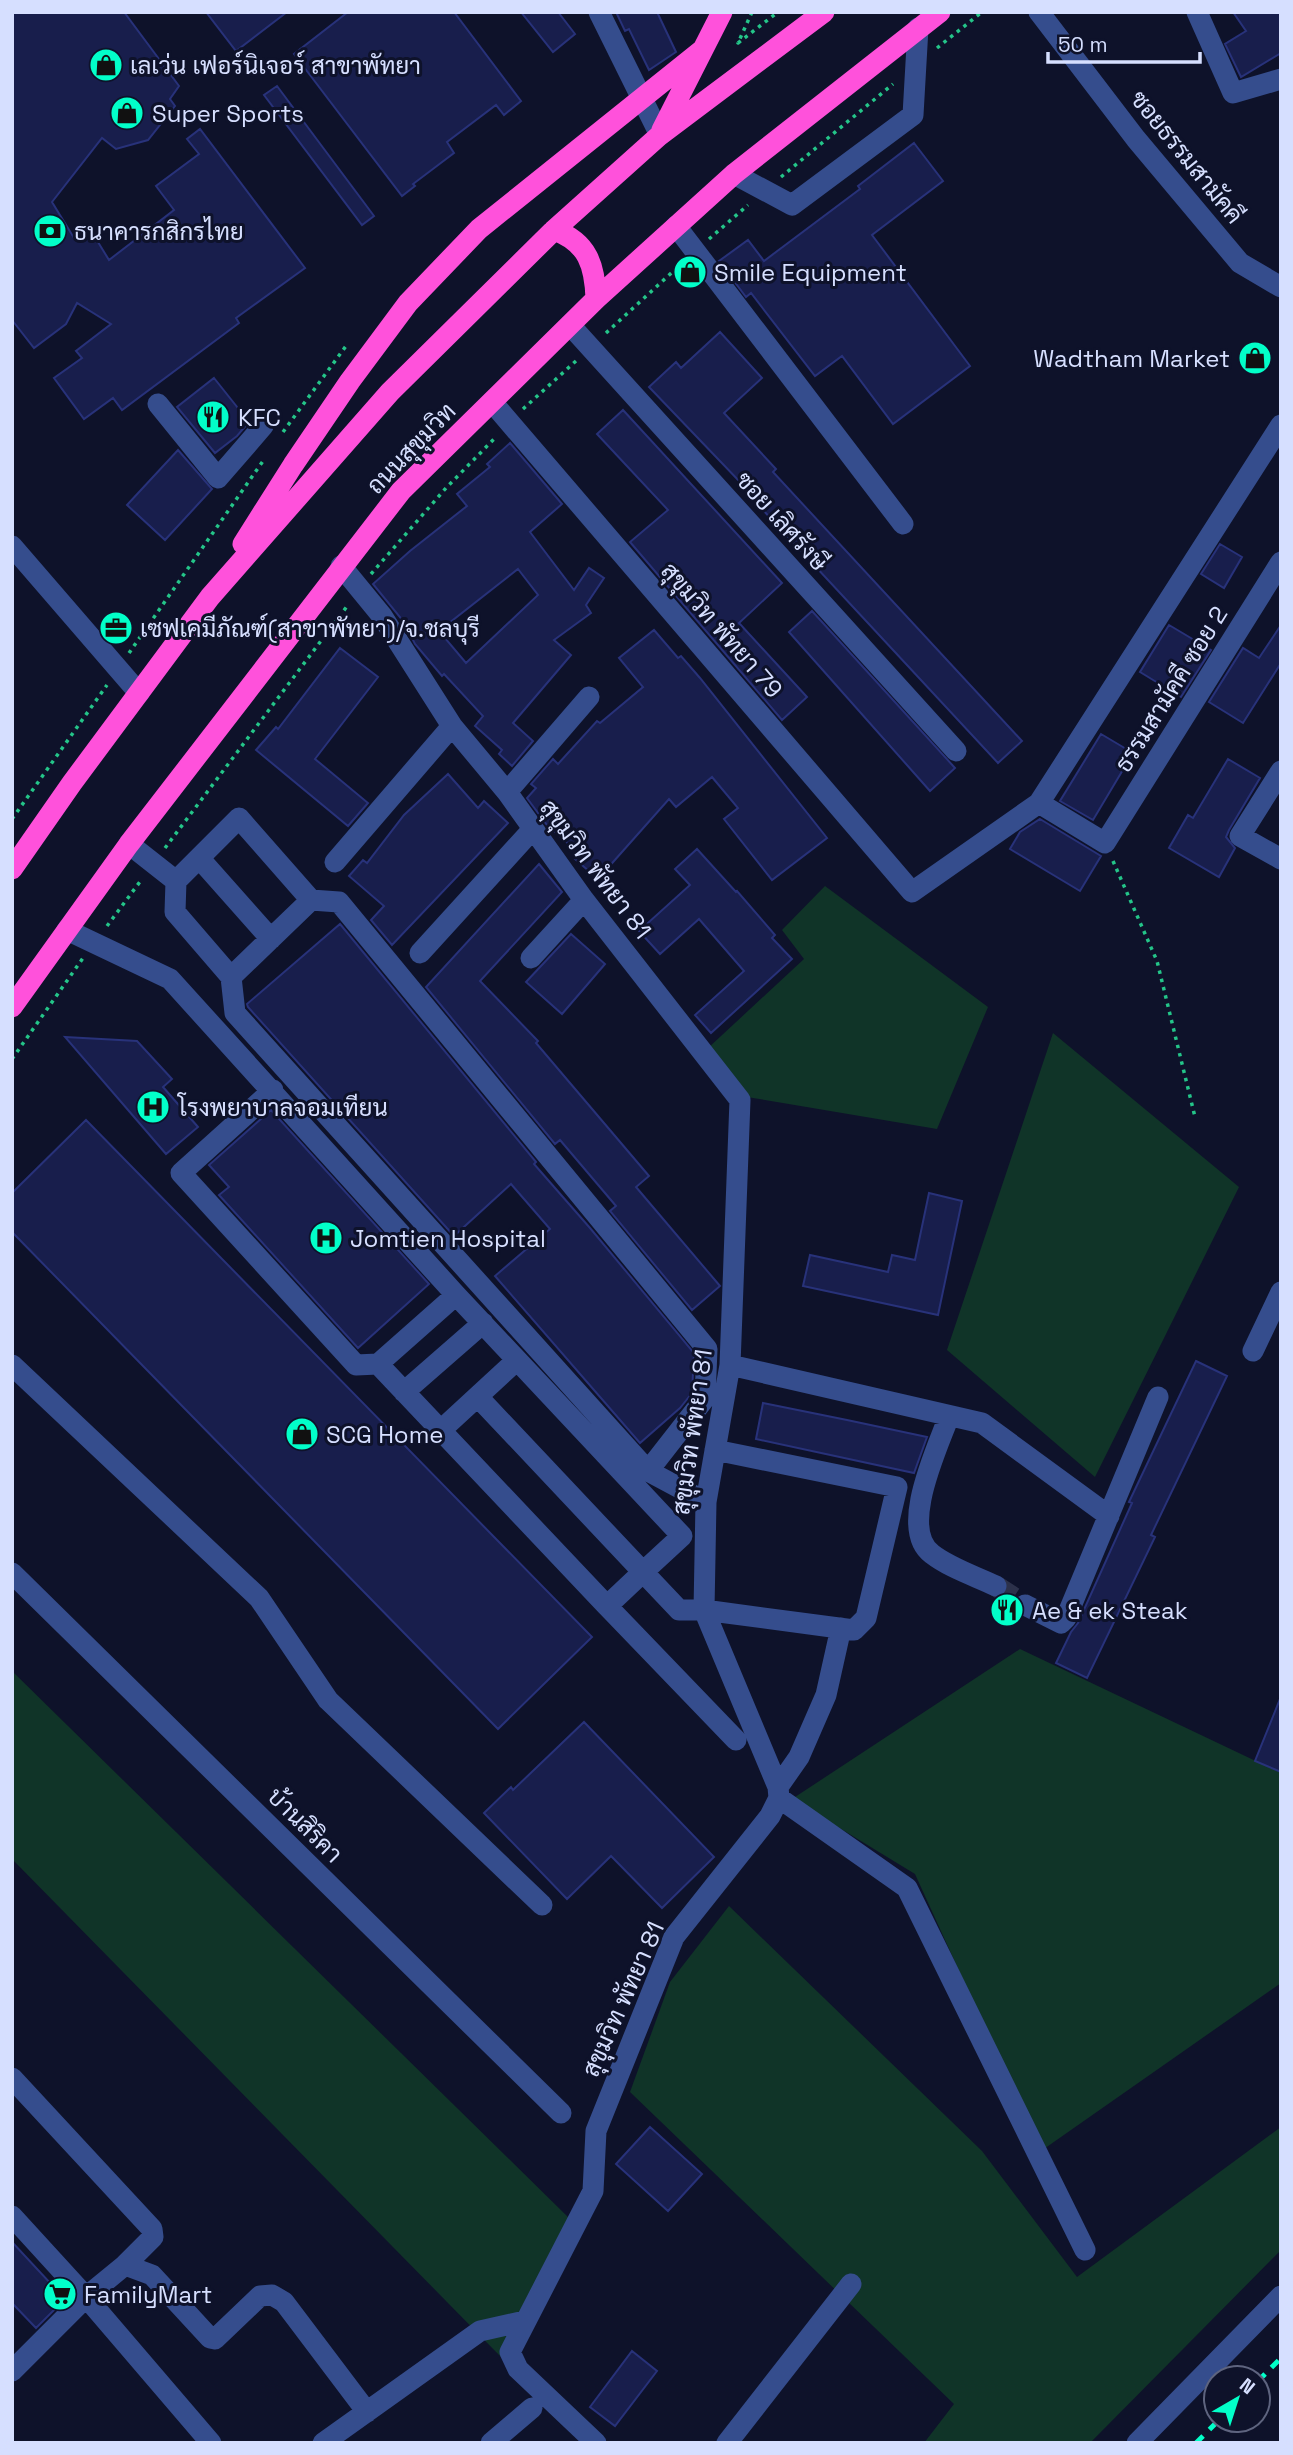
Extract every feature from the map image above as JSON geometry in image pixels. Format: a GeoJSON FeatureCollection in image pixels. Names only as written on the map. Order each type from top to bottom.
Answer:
{"type":"FeatureCollection","features":[{"type":"Feature","properties":{"kind":"highway"},"geometry":{"type":"LineString","coordinates":[[660,135],[722,12]]}},
{"type":"Feature","properties":{"kind":"highway","name":"ถนนสุขุมวิท"},"geometry":{"type":"LineString","coordinates":[[12,869],[210,597],[390,392],[554,230],[660,135],[824,12]]}},
{"type":"Feature","properties":{"kind":"highway","name":"ถนนสุขุมวิท"},"geometry":{"type":"LineString","coordinates":[[12,1007],[129,844],[401,491],[596,299],[734,174],[940,12]]}},
{"type":"Feature","properties":{"kind":"highway"},"geometry":{"type":"LineString","coordinates":[[210,597],[300,454],[408,303],[479,229],[701,51]]}},
{"type":"Feature","properties":{"kind":"highway"},"geometry":{"type":"LineString","coordinates":[[554,230],[567,234],[590,260],[595,274],[596,299]]}},
{"type":"Feature","properties":{"kind":"street"},"geometry":{"type":"LineString","coordinates":[[598,12],[660,135]]}},
{"type":"Feature","properties":{"kind":"street","name":"ซอยธรรมสามัคคี"},"geometry":{"type":"LineString","coordinates":[[1039,12],[1136,139],[1240,263],[1281,287]]}},
{"type":"Feature","properties":{"kind":"street"},"geometry":{"type":"LineString","coordinates":[[1197,12],[1233,93],[1281,79]]}},
{"type":"Feature","properties":{"kind":"street"},"geometry":{"type":"LineString","coordinates":[[734,174],[792,205],[913,115],[918,28]]}},
{"type":"Feature","properties":{"kind":"street"},"geometry":{"type":"LineString","coordinates":[[676,226],[903,524]]}},
{"type":"Feature","properties":{"kind":"street","name":"ซอย เลิศรังษี"},"geometry":{"type":"LineString","coordinates":[[570,325],[956,751]]}},
{"type":"Feature","properties":{"kind":"street","name":"สุขุมวิท พัทยา 79"},"geometry":{"type":"LineString","coordinates":[[492,402],[912,892],[1039,803]]}},
{"type":"Feature","properties":{"kind":"street"},"geometry":{"type":"LineString","coordinates":[[158,404],[218,478],[269,434]]}},
{"type":"Feature","properties":{"kind":"street"},"geometry":{"type":"LineString","coordinates":[[1105,843],[1039,803],[1281,425]]}},
{"type":"Feature","properties":{"kind":"street"},"geometry":{"type":"LineString","coordinates":[[12,546],[139,693]]}},
{"type":"Feature","properties":{"kind":"street","name":"ธรรมสามัคคี ซอย 2"},"geometry":{"type":"LineString","coordinates":[[1105,843],[1281,562]]}},
{"type":"Feature","properties":{"kind":"street","name":"สุขุมวิท พัทยา 81"},"geometry":{"type":"LineString","coordinates":[[341,566],[382,616],[453,726],[507,792],[584,900],[740,1100],[730,1365],[706,1502],[704,1610],[779,1793],[770,1816],[674,1937],[596,2131],[593,2191],[510,2352],[518,2369],[596,2443]]}},
{"type":"Feature","properties":{"kind":"street"},"geometry":{"type":"LineString","coordinates":[[507,792],[589,697]]}},
{"type":"Feature","properties":{"kind":"street"},"geometry":{"type":"LineString","coordinates":[[335,862],[453,726]]}},
{"type":"Feature","properties":{"kind":"street"},"geometry":{"type":"LineString","coordinates":[[1281,771],[1240,836],[1281,859]]}},
{"type":"Feature","properties":{"kind":"street"},"geometry":{"type":"LineString","coordinates":[[648,1471],[705,1398],[707,1349],[339,902],[311,900],[239,818],[176,881],[175,912],[231,977],[235,1013],[648,1471],[706,1502]]}},
{"type":"Feature","properties":{"kind":"street"},"geometry":{"type":"LineString","coordinates":[[420,953],[533,830]]}},
{"type":"Feature","properties":{"kind":"street"},"geometry":{"type":"LineString","coordinates":[[129,844],[176,881]]}},
{"type":"Feature","properties":{"kind":"street"},"geometry":{"type":"LineString","coordinates":[[200,859],[271,939]]}},
{"type":"Feature","properties":{"kind":"street"},"geometry":{"type":"LineString","coordinates":[[231,977],[311,900]]}},
{"type":"Feature","properties":{"kind":"street"},"geometry":{"type":"LineString","coordinates":[[531,958],[584,900]]}},
{"type":"Feature","properties":{"kind":"street"},"geometry":{"type":"LineString","coordinates":[[66,930],[170,979],[456,1295],[681,1536],[607,1606]]}},
{"type":"Feature","properties":{"kind":"street"},"geometry":{"type":"LineString","coordinates":[[273,1090],[181,1173],[356,1365],[378,1364],[456,1295]]}},
{"type":"Feature","properties":{"kind":"street"},"geometry":{"type":"LineString","coordinates":[[1253,1351],[1281,1292]]}},
{"type":"Feature","properties":{"kind":"street"},"geometry":{"type":"LineString","coordinates":[[404,1392],[483,1323]]}},
{"type":"Feature","properties":{"kind":"street"},"geometry":{"type":"LineString","coordinates":[[440,1431],[517,1360]]}},
{"type":"Feature","properties":{"kind":"street"},"geometry":{"type":"LineString","coordinates":[[378,1364],[736,1740]]}},
{"type":"Feature","properties":{"kind":"street"},"geometry":{"type":"LineString","coordinates":[[12,1365],[259,1598],[328,1700],[542,1905]]}},
{"type":"Feature","properties":{"kind":"street"},"geometry":{"type":"LineString","coordinates":[[730,1365],[982,1423],[1109,1516]]}},
{"type":"Feature","properties":{"kind":"street"},"geometry":{"type":"LineString","coordinates":[[1025,1605],[1055,1622],[1061,1623],[1066,1618],[1158,1396]]}},
{"type":"Feature","properties":{"kind":"street"},"geometry":{"type":"LineString","coordinates":[[478,1397],[679,1610],[704,1610],[854,1630],[866,1618],[897,1487],[715,1450]]}},
{"type":"Feature","properties":{"kind":"street"},"geometry":{"type":"LineString","coordinates":[[949,1416],[922,1494],[919,1510],[920,1535],[931,1554],[996,1586]]}},
{"type":"Feature","properties":{"kind":"street","name":"บ้านสิริคา"},"geometry":{"type":"LineString","coordinates":[[12,1573],[561,2113]]}},
{"type":"Feature","properties":{"kind":"street"},"geometry":{"type":"LineString","coordinates":[[841,1628],[826,1695],[799,1757],[779,1793],[907,1888],[1085,2250]]}},
{"type":"Feature","properties":{"kind":"street"},"geometry":{"type":"LineString","coordinates":[[12,2078],[152,2229],[153,2237],[125,2265],[86,2297],[12,2371]]}},
{"type":"Feature","properties":{"kind":"street"},"geometry":{"type":"LineString","coordinates":[[12,2216],[86,2297],[211,2443]]}},
{"type":"Feature","properties":{"kind":"street"},"geometry":{"type":"LineString","coordinates":[[125,2265],[152,2275],[210,2338],[215,2339],[260,2295],[272,2295],[284,2302],[367,2412]]}},
{"type":"Feature","properties":{"kind":"street"},"geometry":{"type":"LineString","coordinates":[[727,2443],[850,2284]]}},
{"type":"Feature","properties":{"kind":"street"},"geometry":{"type":"LineString","coordinates":[[1137,2443],[1281,2296]]}},
{"type":"Feature","properties":{"kind":"street"},"geometry":{"type":"LineString","coordinates":[[323,2443],[480,2331],[525,2321]]}},
{"type":"Feature","properties":{"kind":"street"},"geometry":{"type":"LineString","coordinates":[[491,2443],[532,2408]]}},
{"type":"Feature","properties":{"kind":"path"},"geometry":{"type":"LineString","coordinates":[[752,12],[738,43],[778,12]]}},
{"type":"Feature","properties":{"kind":"path"},"geometry":{"type":"LineString","coordinates":[[12,1059],[94,943],[360,589],[446,488],[510,422],[695,251],[982,12]]}},
{"type":"Feature","properties":{"kind":"path"},"geometry":{"type":"LineString","coordinates":[[269,434],[346,346]]}},
{"type":"Feature","properties":{"kind":"path"},"geometry":{"type":"LineString","coordinates":[[12,819],[268,454]]}},
{"type":"Feature","properties":{"kind":"path"},"geometry":{"type":"LineString","coordinates":[[1105,843],[1157,961],[1195,1117]]}},
{"type":"Feature","properties":{"kind":"green space"},"geometry":{"type":"Polygon","coordinates":[[[825,886],[988,1007],[937,1129],[747,1097],[707,1049],[804,959],[782,930],[825,886]]]}},
{"type":"Feature","properties":{"kind":"green space"},"geometry":{"type":"Polygon","coordinates":[[[1053,1033],[1239,1187],[1095,1477],[947,1350],[1053,1033]]]}},
{"type":"Feature","properties":{"kind":"green space"},"geometry":{"type":"Polygon","coordinates":[[[1020,1649],[1281,1773],[1281,1983],[1041,2151],[915,1874],[792,1799],[1020,1649]]]}},
{"type":"Feature","properties":{"kind":"green space"},"geometry":{"type":"Polygon","coordinates":[[[12,1671],[569,2218],[501,2357],[12,1859],[12,1671]]]}},
{"type":"Feature","properties":{"kind":"green space"},"geometry":{"type":"Polygon","coordinates":[[[729,1906],[982,2151],[1077,2277],[1281,2127],[1281,2250],[1090,2443],[924,2443],[954,2404],[630,2092],[670,1982],[729,1906]]]}},
{"type":"Feature","properties":{"kind":"building"},"geometry":{"type":"Polygon","coordinates":[[[12,12],[124,12],[179,86],[170,99],[175,106],[148,140],[116,149],[102,138],[52,202],[74,238],[90,229],[109,260],[174,210],[156,186],[199,154],[187,139],[200,129],[305,268],[236,318],[239,323],[122,410],[113,398],[84,419],[54,378],[82,358],[76,351],[111,324],[77,303],[66,324],[34,348],[12,320],[12,12]]]}},
{"type":"Feature","properties":{"kind":"building"},"geometry":{"type":"Polygon","coordinates":[[[206,12],[287,12],[236,51],[206,12]]]}},
{"type":"Feature","properties":{"kind":"building"},"geometry":{"type":"Polygon","coordinates":[[[348,12],[454,12],[521,101],[504,115],[496,105],[447,142],[454,153],[413,184],[415,186],[402,196],[294,54],[348,12]]]}},
{"type":"Feature","properties":{"kind":"building"},"geometry":{"type":"Polygon","coordinates":[[[521,12],[558,12],[575,34],[553,52],[521,12]]]}},
{"type":"Feature","properties":{"kind":"building"},"geometry":{"type":"Polygon","coordinates":[[[616,12],[661,12],[658,14],[676,52],[649,70],[629,29],[625,31],[616,12]]]}},
{"type":"Feature","properties":{"kind":"building"},"geometry":{"type":"Polygon","coordinates":[[[1233,12],[1281,12],[1281,53],[1241,77],[1225,44],[1246,31],[1233,12]]]}},
{"type":"Feature","properties":{"kind":"building"},"geometry":{"type":"Polygon","coordinates":[[[277,86],[374,216],[362,225],[264,95],[277,86]]]}},
{"type":"Feature","properties":{"kind":"building"},"geometry":{"type":"Polygon","coordinates":[[[914,143],[943,181],[872,235],[970,366],[893,424],[842,356],[815,376],[751,293],[746,297],[719,261],[748,240],[764,261],[860,189],[858,186],[914,143]]]}},
{"type":"Feature","properties":{"kind":"building"},"geometry":{"type":"Polygon","coordinates":[[[720,332],[762,378],[724,413],[776,469],[773,472],[1022,741],[998,763],[762,509],[764,507],[649,387],[676,362],[681,368],[720,332]]]}},
{"type":"Feature","properties":{"kind":"building","name":"KFC"},"geometry":{"type":"Polygon","coordinates":[[[214,378],[249,422],[237,436],[215,453],[177,407],[214,378]]]}},
{"type":"Feature","properties":{"kind":"building"},"geometry":{"type":"Polygon","coordinates":[[[623,410],[782,583],[739,623],[807,697],[782,720],[630,542],[668,510],[597,434],[623,410]]]}},
{"type":"Feature","properties":{"kind":"building"},"geometry":{"type":"Polygon","coordinates":[[[510,443],[562,504],[530,532],[574,590],[589,568],[604,578],[586,605],[591,613],[554,640],[571,655],[513,723],[533,741],[512,766],[499,754],[502,750],[475,726],[483,716],[444,674],[442,676],[415,644],[404,622],[373,584],[467,506],[457,494],[490,467],[487,464],[510,443]],[[518,569],[439,631],[466,663],[538,595],[518,569]]]}},
{"type":"Feature","properties":{"kind":"building"},"geometry":{"type":"Polygon","coordinates":[[[178,450],[212,489],[165,540],[127,505],[178,450]]]}},
{"type":"Feature","properties":{"kind":"building"},"geometry":{"type":"Polygon","coordinates":[[[1220,544],[1242,557],[1224,588],[1201,574],[1220,544]]]}},
{"type":"Feature","properties":{"kind":"building"},"geometry":{"type":"Polygon","coordinates":[[[812,611],[955,768],[930,791],[789,632],[812,611]]]}},
{"type":"Feature","properties":{"kind":"building"},"geometry":{"type":"Polygon","coordinates":[[[1169,625],[1211,650],[1181,697],[1140,672],[1169,625]]]}},
{"type":"Feature","properties":{"kind":"building"},"geometry":{"type":"Polygon","coordinates":[[[1281,625],[1281,663],[1243,723],[1209,702],[1243,648],[1259,658],[1281,625]]]}},
{"type":"Feature","properties":{"kind":"building"},"geometry":{"type":"Polygon","coordinates":[[[654,630],[700,678],[827,838],[772,880],[724,819],[738,808],[712,777],[676,807],[669,799],[598,879],[575,859],[580,854],[547,825],[527,798],[536,788],[531,784],[553,759],[558,764],[597,721],[600,723],[643,687],[619,658],[654,630]]]}},
{"type":"Feature","properties":{"kind":"building"},"geometry":{"type":"Polygon","coordinates":[[[340,648],[378,677],[315,759],[368,803],[348,826],[256,750],[276,727],[278,729],[340,648]]]}},
{"type":"Feature","properties":{"kind":"building"},"geometry":{"type":"Polygon","coordinates":[[[1101,734],[1133,753],[1093,820],[1060,801],[1101,734]]]}},
{"type":"Feature","properties":{"kind":"building"},"geometry":{"type":"Polygon","coordinates":[[[1228,759],[1260,778],[1226,837],[1235,848],[1219,877],[1169,848],[1188,815],[1193,818],[1228,759]]]}},
{"type":"Feature","properties":{"kind":"building"},"geometry":{"type":"Polygon","coordinates":[[[448,774],[478,808],[484,801],[508,823],[392,945],[371,920],[384,906],[349,876],[363,860],[367,863],[404,815],[448,774]]]}},
{"type":"Feature","properties":{"kind":"building"},"geometry":{"type":"Polygon","coordinates":[[[1040,819],[1101,856],[1080,891],[1010,849],[1020,832],[1040,819]]]}},
{"type":"Feature","properties":{"kind":"building"},"geometry":{"type":"Polygon","coordinates":[[[697,849],[775,935],[772,938],[792,959],[711,1033],[695,1015],[744,971],[699,919],[660,954],[639,931],[690,885],[675,869],[697,849]]]}},
{"type":"Feature","properties":{"kind":"building"},"geometry":{"type":"Polygon","coordinates":[[[539,864],[562,892],[480,981],[538,1041],[536,1043],[649,1176],[636,1187],[720,1286],[692,1310],[610,1211],[616,1206],[560,1140],[555,1144],[426,987],[539,864]]]}},
{"type":"Feature","properties":{"kind":"building"},"geometry":{"type":"Polygon","coordinates":[[[340,924],[536,1162],[534,1164],[694,1353],[692,1393],[680,1408],[640,1443],[495,1276],[550,1229],[511,1184],[454,1236],[248,1007],[247,1004],[340,924]]]}},
{"type":"Feature","properties":{"kind":"building"},"geometry":{"type":"Polygon","coordinates":[[[571,934],[605,964],[562,1014],[526,982],[571,934]]]}},
{"type":"Feature","properties":{"kind":"building","name":"โรงพยาบาลจอมเทียน"},"geometry":{"type":"Polygon","coordinates":[[[65,1037],[137,1041],[172,1079],[163,1087],[198,1127],[166,1154],[65,1037]]]}},
{"type":"Feature","properties":{"kind":"building","name":"Jomtien Hospital"},"geometry":{"type":"Polygon","coordinates":[[[271,1110],[429,1284],[358,1348],[219,1195],[229,1187],[209,1165],[271,1110]]]}},
{"type":"Feature","properties":{"kind":"building","name":"SCG Home"},"geometry":{"type":"Polygon","coordinates":[[[86,1120],[592,1637],[498,1729],[12,1232],[12,1193],[86,1120]]]}},
{"type":"Feature","properties":{"kind":"building"},"geometry":{"type":"Polygon","coordinates":[[[929,1193],[962,1201],[938,1315],[803,1286],[810,1255],[888,1272],[892,1255],[915,1260],[929,1193]]]}},
{"type":"Feature","properties":{"kind":"building"},"geometry":{"type":"Polygon","coordinates":[[[1196,1361],[1227,1376],[1151,1535],[1155,1537],[1087,1678],[1056,1663],[1078,1623],[1132,1503],[1129,1502],[1196,1361]]]}},
{"type":"Feature","properties":{"kind":"building"},"geometry":{"type":"Polygon","coordinates":[[[763,1403],[927,1437],[914,1473],[756,1439],[763,1403]]]}},
{"type":"Feature","properties":{"kind":"building"},"geometry":{"type":"Polygon","coordinates":[[[1281,1699],[1281,1772],[1255,1761],[1281,1699]]]}},
{"type":"Feature","properties":{"kind":"building"},"geometry":{"type":"Polygon","coordinates":[[[584,1722],[714,1857],[662,1908],[611,1856],[567,1899],[484,1813],[511,1787],[513,1790],[584,1722]]]}},
{"type":"Feature","properties":{"kind":"building"},"geometry":{"type":"Polygon","coordinates":[[[650,2127],[702,2174],[668,2211],[616,2164],[650,2127]]]}},
{"type":"Feature","properties":{"kind":"building"},"geometry":{"type":"Polygon","coordinates":[[[12,2242],[65,2299],[36,2328],[12,2303],[12,2242]]]}},
{"type":"Feature","properties":{"kind":"building"},"geometry":{"type":"Polygon","coordinates":[[[632,2351],[657,2371],[615,2426],[590,2407],[632,2351]]]}},
{"type":"Feature","properties":{"kind":"tunnel"},"geometry":{"type":"LineString","coordinates":[[996,1586],[1025,1605]]}},
{"type":"Feature","properties":{"kind":"railway"},"geometry":{"type":"LineString","coordinates":[[1272,2367],[1281,2358]]}},
{"type":"Feature","properties":{"kind":"railway"},"geometry":{"type":"LineString","coordinates":[[1196,2443],[1205,2434]]}},
{"type":"Feature","properties":{"kind":"place","name":"เลเว่น เฟอร์นิเจอร์ สาขาพัทยา"},"geometry":{"type":"Point","coordinates":[106,65]}},
{"type":"Feature","properties":{"kind":"place","name":"Super Sports"},"geometry":{"type":"Point","coordinates":[127,113]}},
{"type":"Feature","properties":{"kind":"place","name":"ธนาคารกสิกรไทย"},"geometry":{"type":"Point","coordinates":[50,231]}},
{"type":"Feature","properties":{"kind":"place","name":"Smile Equipment"},"geometry":{"type":"Point","coordinates":[690,272]}},
{"type":"Feature","properties":{"kind":"place","name":"Wadtham Market"},"geometry":{"type":"Point","coordinates":[1255,358]}},
{"type":"Feature","properties":{"kind":"place","name":"KFC"},"geometry":{"type":"Point","coordinates":[213,417]}},
{"type":"Feature","properties":{"kind":"place","name":"เซฟเคมีภัณฑ์(สาขาพัทยา)/จ.ชลบุรี"},"geometry":{"type":"Point","coordinates":[116,628]}},
{"type":"Feature","properties":{"kind":"place","name":"โรงพยาบาลจอมเทียน"},"geometry":{"type":"Point","coordinates":[153,1107]}},
{"type":"Feature","properties":{"kind":"place","name":"Jomtien Hospital"},"geometry":{"type":"Point","coordinates":[326,1238]}},
{"type":"Feature","properties":{"kind":"place","name":"SCG Home"},"geometry":{"type":"Point","coordinates":[302,1434]}},
{"type":"Feature","properties":{"kind":"place","name":"Ae & ek Steak"},"geometry":{"type":"Point","coordinates":[1007,1610]}},
{"type":"Feature","properties":{"kind":"place","name":"FamilyMart"},"geometry":{"type":"Point","coordinates":[60,2294]}}]}
